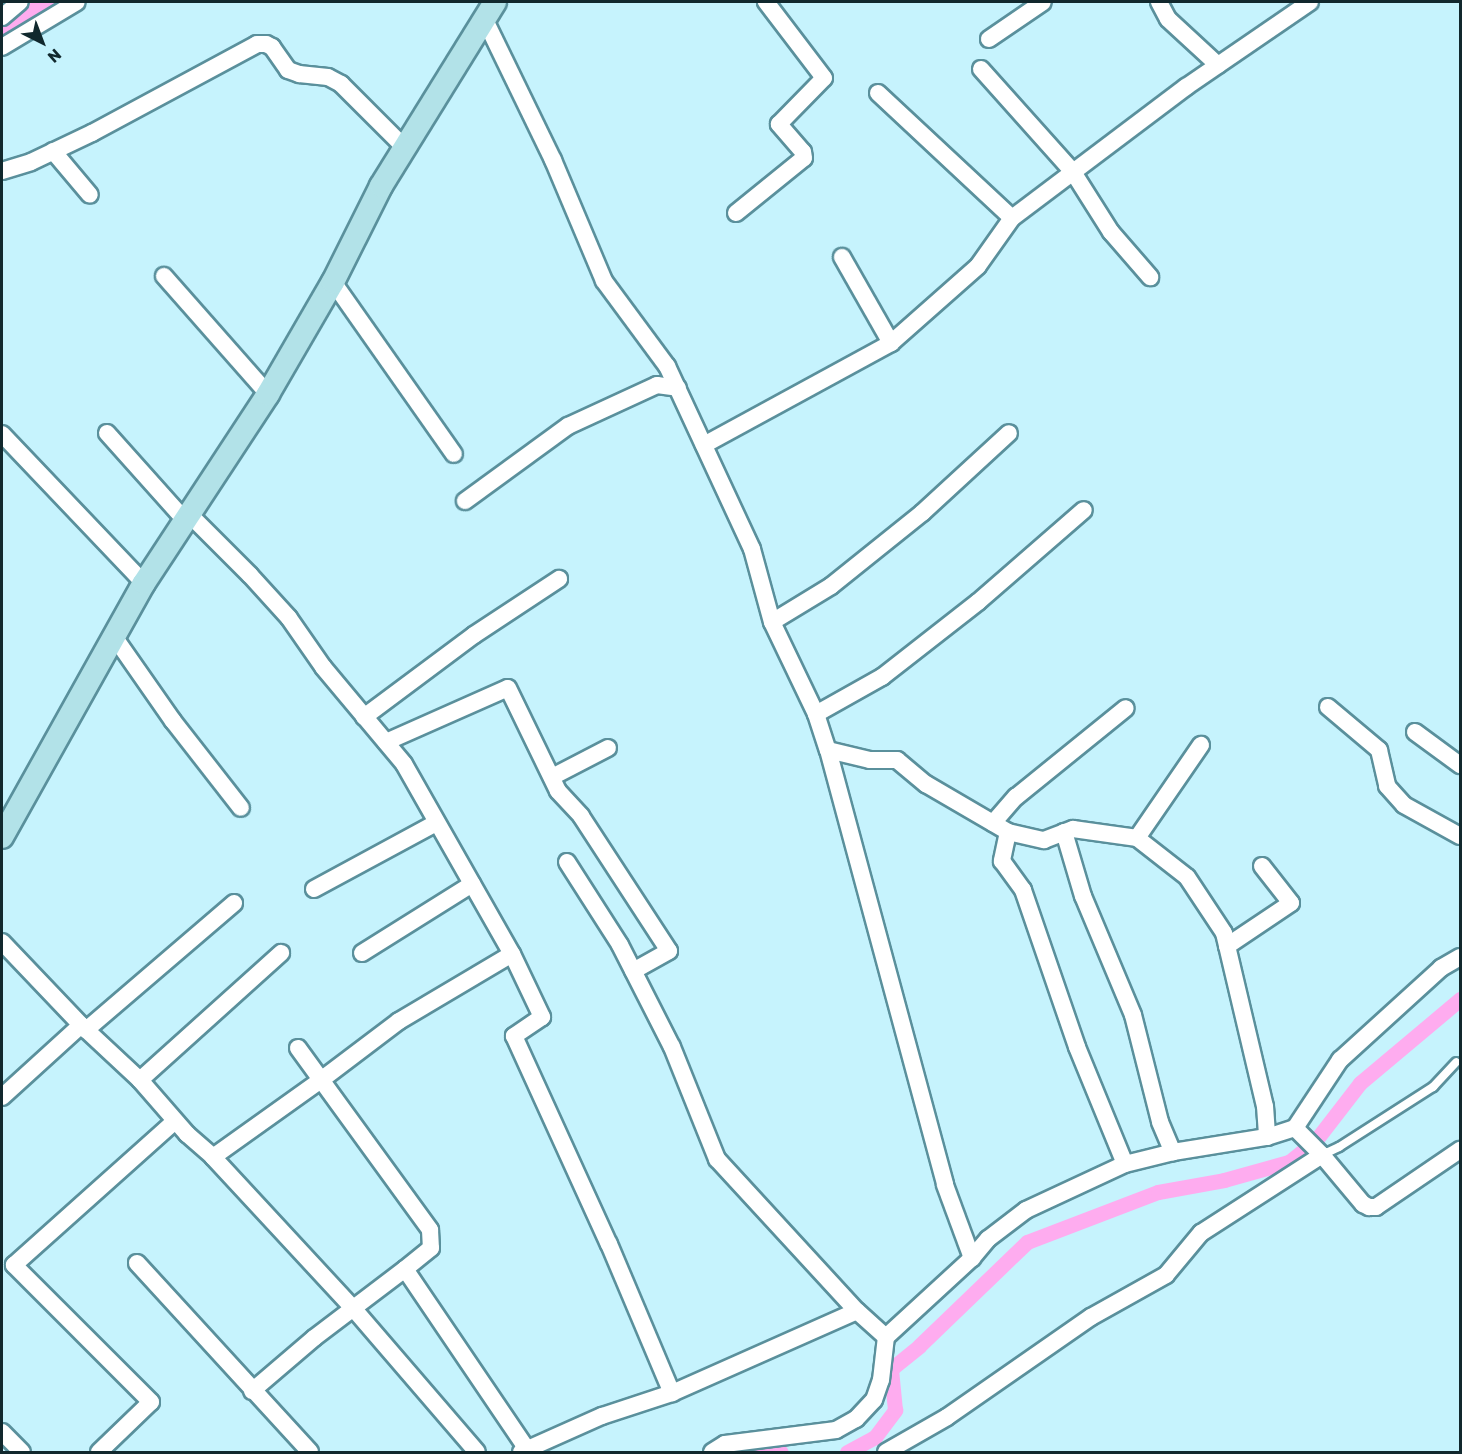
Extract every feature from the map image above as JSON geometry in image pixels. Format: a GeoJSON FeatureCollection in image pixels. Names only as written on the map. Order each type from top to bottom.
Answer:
{"type":"FeatureCollection","features":[{"type":"Feature","properties":{"kind":"street"},"geometry":{"type":"LineString","coordinates":[[2,16],[20,2]]}},
{"type":"Feature","properties":{"kind":"street"},"geometry":{"type":"LineString","coordinates":[[2,47],[77,2]]}},
{"type":"Feature","properties":{"kind":"street"},"geometry":{"type":"LineString","coordinates":[[735,213],[804,158],[803,152],[780,124],[824,78],[766,2]]}},
{"type":"Feature","properties":{"kind":"street"},"geometry":{"type":"LineString","coordinates":[[989,39],[1043,2]]}},
{"type":"Feature","properties":{"kind":"street"},"geometry":{"type":"LineString","coordinates":[[1159,2],[1168,19],[1218,65]]}},
{"type":"Feature","properties":{"kind":"street"},"geometry":{"type":"LineString","coordinates":[[704,445],[891,343],[978,266],[1012,218],[1218,65],[1310,2]]}},
{"type":"Feature","properties":{"kind":"street"},"geometry":{"type":"LineString","coordinates":[[2,837],[112,635],[186,516],[268,394],[333,282],[381,186],[489,10]]}},
{"type":"Feature","properties":{"kind":"street"},"geometry":{"type":"LineString","coordinates":[[489,10],[604,281],[667,366],[678,388],[752,549],[772,622],[816,714],[828,750],[945,1185],[972,1258]]}},
{"type":"Feature","properties":{"kind":"street"},"geometry":{"type":"LineString","coordinates":[[2,171],[92,133],[257,44],[272,47],[288,70],[299,74],[328,77],[341,84],[404,147]]}},
{"type":"Feature","properties":{"kind":"street"},"geometry":{"type":"LineString","coordinates":[[981,69],[1073,172],[1111,232],[1150,277]]}},
{"type":"Feature","properties":{"kind":"street"},"geometry":{"type":"LineString","coordinates":[[878,93],[1012,218]]}},
{"type":"Feature","properties":{"kind":"street"},"geometry":{"type":"LineString","coordinates":[[53,151],[90,195]]}},
{"type":"Feature","properties":{"kind":"street"},"geometry":{"type":"LineString","coordinates":[[842,257],[891,343]]}},
{"type":"Feature","properties":{"kind":"street"},"geometry":{"type":"LineString","coordinates":[[164,276],[268,394]]}},
{"type":"Feature","properties":{"kind":"street"},"geometry":{"type":"LineString","coordinates":[[333,282],[454,454]]}},
{"type":"Feature","properties":{"kind":"street"},"geometry":{"type":"LineString","coordinates":[[465,501],[568,426],[657,385],[678,388]]}},
{"type":"Feature","properties":{"kind":"street"},"geometry":{"type":"LineString","coordinates":[[107,433],[186,516],[250,574],[289,618],[322,667],[404,764],[512,954],[542,1017],[514,1036],[609,1244],[672,1393]]}},
{"type":"Feature","properties":{"kind":"street"},"geometry":{"type":"LineString","coordinates":[[772,622],[831,586],[922,513],[1009,433]]}},
{"type":"Feature","properties":{"kind":"street"},"geometry":{"type":"LineString","coordinates":[[2,434],[144,583]]}},
{"type":"Feature","properties":{"kind":"street"},"geometry":{"type":"LineString","coordinates":[[816,714],[882,677],[978,602],[1084,510]]}},
{"type":"Feature","properties":{"kind":"street"},"geometry":{"type":"LineString","coordinates":[[364,717],[474,635],[559,579]]}},
{"type":"Feature","properties":{"kind":"street"},"geometry":{"type":"LineString","coordinates":[[112,635],[173,721],[241,808]]}},
{"type":"Feature","properties":{"kind":"street"},"geometry":{"type":"LineString","coordinates":[[386,742],[508,688],[558,791],[581,816],[669,951],[633,971]]}},
{"type":"Feature","properties":{"kind":"street"},"geometry":{"type":"LineString","coordinates":[[1328,707],[1379,750],[1387,786],[1404,805],[1461,836]]}},
{"type":"Feature","properties":{"kind":"street"},"geometry":{"type":"LineString","coordinates":[[993,823],[1016,796],[1126,708]]}},
{"type":"Feature","properties":{"kind":"street"},"geometry":{"type":"LineString","coordinates":[[1416,732],[1461,765]]}},
{"type":"Feature","properties":{"kind":"street"},"geometry":{"type":"LineString","coordinates":[[1137,838],[1201,745]]}},
{"type":"Feature","properties":{"kind":"street"},"geometry":{"type":"LineString","coordinates":[[552,777],[608,748]]}},
{"type":"Feature","properties":{"kind":"street"},"geometry":{"type":"LineString","coordinates":[[828,750],[870,759],[897,760],[926,784],[1008,832],[1044,840],[1073,828],[1137,838],[1186,877],[1224,933],[1265,1106],[1267,1137]]}},
{"type":"Feature","properties":{"kind":"street"},"geometry":{"type":"LineString","coordinates":[[314,889],[436,823]]}},
{"type":"Feature","properties":{"kind":"street"},"geometry":{"type":"LineString","coordinates":[[1008,832],[1002,861],[1023,890],[1077,1047],[1125,1164]]}},
{"type":"Feature","properties":{"kind":"street"},"geometry":{"type":"LineString","coordinates":[[1065,832],[1083,896],[1133,1015],[1160,1122],[1173,1152]]}},
{"type":"Feature","properties":{"kind":"street"},"geometry":{"type":"LineString","coordinates":[[567,862],[633,971],[672,1047],[717,1159],[857,1311],[886,1337]]}},
{"type":"Feature","properties":{"kind":"street"},"geometry":{"type":"LineString","coordinates":[[1227,946],[1291,903],[1262,866]]}},
{"type":"Feature","properties":{"kind":"street"},"geometry":{"type":"LineString","coordinates":[[362,953],[472,884]]}},
{"type":"Feature","properties":{"kind":"street"},"geometry":{"type":"LineString","coordinates":[[2,1097],[234,903]]}},
{"type":"Feature","properties":{"kind":"street"},"geometry":{"type":"LineString","coordinates":[[2,942],[84,1028],[140,1080],[175,1121],[213,1157],[353,1308],[477,1452]]}},
{"type":"Feature","properties":{"kind":"street"},"geometry":{"type":"LineString","coordinates":[[140,1080],[281,953]]}},
{"type":"Feature","properties":{"kind":"street"},"geometry":{"type":"LineString","coordinates":[[213,1157],[399,1021],[512,954]]}},
{"type":"Feature","properties":{"kind":"street"},"geometry":{"type":"LineString","coordinates":[[722,1450],[836,1430],[856,1419],[874,1400],[881,1380],[886,1337],[972,1258],[987,1239],[1026,1210],[1125,1164],[1173,1152],[1267,1137],[1295,1128],[1340,1060],[1441,968],[1461,957]]}},
{"type":"Feature","properties":{"kind":"street"},"geometry":{"type":"LineString","coordinates":[[252,1391],[353,1308],[431,1248],[429,1230],[298,1048]]}},
{"type":"Feature","properties":{"kind":"street"},"geometry":{"type":"LineString","coordinates":[[99,1452],[151,1402],[14,1265],[175,1121]]}},
{"type":"Feature","properties":{"kind":"street"},"geometry":{"type":"LineString","coordinates":[[1295,1128],[1369,1208],[1376,1207],[1461,1150]]}},
{"type":"Feature","properties":{"kind":"street"},"geometry":{"type":"LineString","coordinates":[[886,1452],[947,1418],[1090,1317],[1166,1275],[1201,1233],[1322,1155]]}},
{"type":"Feature","properties":{"kind":"street"},"geometry":{"type":"LineString","coordinates":[[137,1263],[310,1452]]}},
{"type":"Feature","properties":{"kind":"street"},"geometry":{"type":"LineString","coordinates":[[405,1269],[525,1451],[602,1416],[672,1393],[857,1311]]}},
{"type":"Feature","properties":{"kind":"street"},"geometry":{"type":"LineString","coordinates":[[2,1432],[22,1452]]}},
{"type":"Feature","properties":{"kind":"lane"},"geometry":{"type":"LineString","coordinates":[[1322,1155],[1339,1147],[1433,1087],[1456,1062]]}},
{"type":"Feature","properties":{"kind":"waterway"},"geometry":{"type":"LineString","coordinates":[[2,32],[15,20],[46,2]]}},
{"type":"Feature","properties":{"kind":"waterway"},"geometry":{"type":"LineString","coordinates":[[847,1452],[875,1437],[895,1410],[891,1369],[919,1346],[1027,1242],[1158,1192],[1224,1180],[1289,1162],[1316,1140],[1360,1083],[1460,999]]}},
{"type":"Feature","properties":{"kind":"waterway"},"geometry":{"type":"LineString","coordinates":[[760,1452],[768,1449],[781,1452]]}}]}
